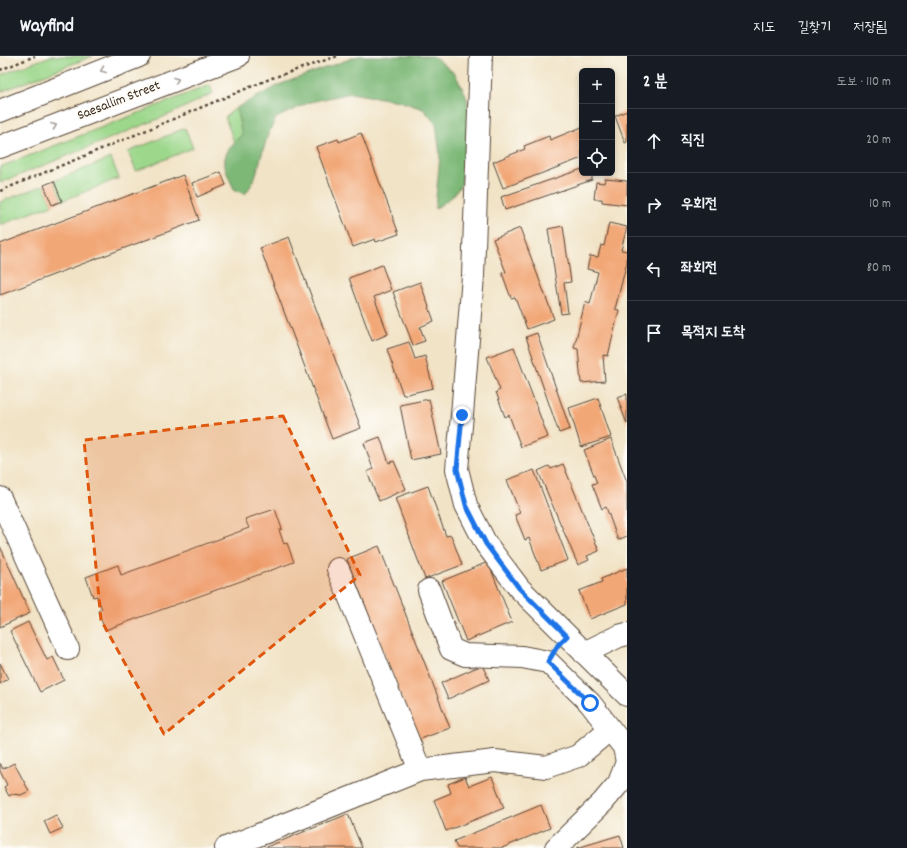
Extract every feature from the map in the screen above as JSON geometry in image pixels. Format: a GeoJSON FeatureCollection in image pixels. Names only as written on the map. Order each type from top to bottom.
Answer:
{"type":"FeatureCollection","features":[{"type":"Feature","properties":{"kind":"street"},"geometry":{"type":"LineString","coordinates":[[0,111],[139,56]]}},
{"type":"Feature","properties":{"kind":"street","name":"Saesallim Street"},"geometry":{"type":"LineString","coordinates":[[0,147],[238,56]]}},
{"type":"Feature","properties":{"kind":"street"},"geometry":{"type":"LineString","coordinates":[[481,56],[473,276],[457,469],[466,505],[486,544],[519,588],[627,695]]}},
{"type":"Feature","properties":{"kind":"street"},"geometry":{"type":"LineString","coordinates":[[0,498],[68,649]]}},
{"type":"Feature","properties":{"kind":"street"},"geometry":{"type":"LineString","coordinates":[[338,569],[420,770]]}},
{"type":"Feature","properties":{"kind":"street"},"geometry":{"type":"LineString","coordinates":[[429,590],[451,649],[466,656],[522,657],[548,662],[590,703],[624,747],[627,762],[619,783],[603,802],[556,848]]}},
{"type":"Feature","properties":{"kind":"street"},"geometry":{"type":"LineString","coordinates":[[584,653],[619,636],[627,634]]}},
{"type":"Feature","properties":{"kind":"street"},"geometry":{"type":"LineString","coordinates":[[548,662],[558,645],[567,636]]}},
{"type":"Feature","properties":{"kind":"street"},"geometry":{"type":"LineString","coordinates":[[226,848],[420,770],[494,761],[546,767],[578,756],[610,729]]}},
{"type":"Feature","properties":{"kind":"path"},"geometry":{"type":"LineString","coordinates":[[0,70],[35,56]]}},
{"type":"Feature","properties":{"kind":"path"},"geometry":{"type":"LineString","coordinates":[[0,192],[272,78],[338,56]]}},
{"type":"Feature","properties":{"kind":"highlighted area"},"geometry":{"type":"Polygon","coordinates":[[[283,416],[360,575],[164,734],[101,620],[84,440],[283,416]]]}},
{"type":"Feature","properties":{"kind":"green space"},"geometry":{"type":"Polygon","coordinates":[[[51,56],[93,56],[0,92],[0,75],[51,56]]]}},
{"type":"Feature","properties":{"kind":"green space"},"geometry":{"type":"Polygon","coordinates":[[[358,56],[432,56],[455,74],[466,95],[471,119],[461,185],[453,196],[435,209],[440,155],[436,124],[423,109],[399,101],[351,93],[310,102],[276,118],[267,137],[257,170],[249,189],[245,194],[234,189],[225,166],[225,160],[226,154],[242,134],[236,108],[281,84],[358,56]]]}},
{"type":"Feature","properties":{"kind":"green space"},"geometry":{"type":"Polygon","coordinates":[[[210,85],[213,93],[173,113],[0,183],[0,167],[210,85]]]}},
{"type":"Feature","properties":{"kind":"green space"},"geometry":{"type":"Polygon","coordinates":[[[236,108],[242,134],[234,142],[225,117],[236,108]]]}},
{"type":"Feature","properties":{"kind":"green space"},"geometry":{"type":"Polygon","coordinates":[[[185,128],[193,148],[136,171],[128,152],[185,128]]]}},
{"type":"Feature","properties":{"kind":"green space"},"geometry":{"type":"Polygon","coordinates":[[[111,158],[119,178],[62,201],[54,181],[111,158]]]}},
{"type":"Feature","properties":{"kind":"green space"},"geometry":{"type":"Polygon","coordinates":[[[44,185],[52,205],[0,225],[0,202],[44,185]]]}},
{"type":"Feature","properties":{"kind":"building"},"geometry":{"type":"Polygon","coordinates":[[[627,111],[627,142],[625,143],[615,116],[627,111]]]}},
{"type":"Feature","properties":{"kind":"building"},"geometry":{"type":"Polygon","coordinates":[[[579,128],[579,159],[503,188],[493,162],[525,149],[524,146],[549,136],[550,140],[579,128]]]}},
{"type":"Feature","properties":{"kind":"building"},"geometry":{"type":"Polygon","coordinates":[[[361,133],[399,234],[376,242],[375,239],[353,247],[316,147],[338,139],[339,142],[361,133]]]}},
{"type":"Feature","properties":{"kind":"building"},"geometry":{"type":"Polygon","coordinates":[[[579,170],[579,176],[592,176],[592,180],[505,210],[501,197],[579,170]]]}},
{"type":"Feature","properties":{"kind":"building"},"geometry":{"type":"Polygon","coordinates":[[[221,172],[226,185],[197,197],[192,183],[221,172]]]}},
{"type":"Feature","properties":{"kind":"building"},"geometry":{"type":"Polygon","coordinates":[[[183,175],[199,220],[0,295],[0,244],[183,175]]]}},
{"type":"Feature","properties":{"kind":"building"},"geometry":{"type":"Polygon","coordinates":[[[605,179],[627,181],[627,205],[602,202],[602,199],[594,199],[596,182],[604,183],[605,179]]]}},
{"type":"Feature","properties":{"kind":"building"},"geometry":{"type":"Polygon","coordinates":[[[54,181],[62,201],[52,205],[44,185],[54,181]]]}},
{"type":"Feature","properties":{"kind":"building"},"geometry":{"type":"Polygon","coordinates":[[[609,223],[627,227],[621,250],[627,251],[627,262],[615,309],[619,310],[608,356],[603,355],[605,381],[581,383],[578,349],[574,348],[585,302],[590,304],[598,272],[587,269],[590,256],[598,257],[601,245],[604,246],[609,223]]]}},
{"type":"Feature","properties":{"kind":"building"},"geometry":{"type":"Polygon","coordinates":[[[563,226],[571,282],[564,283],[568,313],[561,314],[548,229],[563,226]]]}},
{"type":"Feature","properties":{"kind":"building"},"geometry":{"type":"Polygon","coordinates":[[[520,228],[554,319],[527,329],[515,297],[511,298],[502,273],[506,272],[493,239],[520,228]]]}},
{"type":"Feature","properties":{"kind":"building"},"geometry":{"type":"Polygon","coordinates":[[[289,237],[361,428],[332,439],[260,248],[289,237]]]}},
{"type":"Feature","properties":{"kind":"building"},"geometry":{"type":"Polygon","coordinates":[[[382,265],[391,290],[374,297],[388,334],[372,341],[349,278],[382,265]]]}},
{"type":"Feature","properties":{"kind":"building"},"geometry":{"type":"Polygon","coordinates":[[[420,282],[434,321],[420,327],[425,341],[413,345],[393,292],[420,282]]]}},
{"type":"Feature","properties":{"kind":"building"},"geometry":{"type":"Polygon","coordinates":[[[537,333],[570,429],[559,433],[526,337],[537,333]]]}},
{"type":"Feature","properties":{"kind":"building"},"geometry":{"type":"Polygon","coordinates":[[[409,342],[415,359],[425,356],[433,388],[403,395],[387,349],[409,342]]]}},
{"type":"Feature","properties":{"kind":"building"},"geometry":{"type":"Polygon","coordinates":[[[514,347],[548,437],[521,447],[509,415],[505,417],[496,392],[500,390],[487,357],[514,347]]]}},
{"type":"Feature","properties":{"kind":"building"},"geometry":{"type":"Polygon","coordinates":[[[627,394],[627,424],[617,397],[627,394]]]}},
{"type":"Feature","properties":{"kind":"building"},"geometry":{"type":"Polygon","coordinates":[[[598,398],[611,437],[581,447],[569,408],[598,398]]]}},
{"type":"Feature","properties":{"kind":"building"},"geometry":{"type":"Polygon","coordinates":[[[429,399],[441,454],[411,460],[400,405],[429,399]]]}},
{"type":"Feature","properties":{"kind":"building"},"geometry":{"type":"Polygon","coordinates":[[[380,437],[389,463],[394,461],[406,489],[379,501],[367,472],[373,469],[364,443],[380,437]]]}},
{"type":"Feature","properties":{"kind":"building"},"geometry":{"type":"Polygon","coordinates":[[[611,439],[627,482],[627,536],[618,540],[606,507],[602,509],[592,484],[597,483],[584,450],[611,439]]]}},
{"type":"Feature","properties":{"kind":"building"},"geometry":{"type":"Polygon","coordinates":[[[563,464],[599,551],[587,556],[589,560],[578,565],[538,471],[549,466],[551,469],[563,464]]]}},
{"type":"Feature","properties":{"kind":"building"},"geometry":{"type":"Polygon","coordinates":[[[534,470],[568,560],[541,570],[529,538],[525,540],[515,515],[520,513],[507,480],[534,470]]]}},
{"type":"Feature","properties":{"kind":"building"},"geometry":{"type":"Polygon","coordinates":[[[428,486],[446,536],[451,535],[462,565],[425,579],[395,498],[428,486]]]}},
{"type":"Feature","properties":{"kind":"building"},"geometry":{"type":"Polygon","coordinates":[[[275,509],[282,529],[279,530],[284,544],[287,543],[294,562],[105,630],[98,611],[102,609],[97,596],[93,597],[86,577],[118,565],[121,575],[249,528],[245,519],[275,509]]]}},
{"type":"Feature","properties":{"kind":"building"},"geometry":{"type":"Polygon","coordinates":[[[0,546],[30,613],[0,627],[0,546]]]}},
{"type":"Feature","properties":{"kind":"building"},"geometry":{"type":"Polygon","coordinates":[[[379,546],[450,728],[418,740],[347,559],[379,546]]]}},
{"type":"Feature","properties":{"kind":"building"},"geometry":{"type":"Polygon","coordinates":[[[488,562],[512,622],[466,641],[442,581],[488,562]]]}},
{"type":"Feature","properties":{"kind":"building"},"geometry":{"type":"Polygon","coordinates":[[[627,568],[627,604],[590,619],[579,591],[602,582],[601,579],[627,568]]]}},
{"type":"Feature","properties":{"kind":"building"},"geometry":{"type":"Polygon","coordinates":[[[28,622],[47,660],[53,657],[64,680],[40,692],[10,631],[28,622]]]}},
{"type":"Feature","properties":{"kind":"building"},"geometry":{"type":"Polygon","coordinates":[[[0,663],[8,679],[0,684],[0,663]]]}},
{"type":"Feature","properties":{"kind":"building"},"geometry":{"type":"Polygon","coordinates":[[[482,665],[489,680],[448,699],[441,683],[482,665]]]}},
{"type":"Feature","properties":{"kind":"building"},"geometry":{"type":"Polygon","coordinates":[[[0,763],[3,769],[14,763],[29,791],[21,795],[12,794],[9,796],[4,787],[7,785],[0,771],[0,763]]]}},
{"type":"Feature","properties":{"kind":"building"},"geometry":{"type":"Polygon","coordinates":[[[465,777],[469,786],[492,777],[504,808],[446,831],[434,800],[451,793],[448,784],[465,777]]]}},
{"type":"Feature","properties":{"kind":"building"},"geometry":{"type":"Polygon","coordinates":[[[541,805],[550,828],[502,848],[457,848],[454,841],[541,805]]]}},
{"type":"Feature","properties":{"kind":"building"},"geometry":{"type":"Polygon","coordinates":[[[348,814],[362,848],[264,848],[348,814]]]}},
{"type":"Feature","properties":{"kind":"building"},"geometry":{"type":"Polygon","coordinates":[[[56,815],[63,828],[50,834],[44,821],[56,815]]]}},
{"type":"Feature","properties":{"kind":"building"},"geometry":{"type":"Polygon","coordinates":[[[620,835],[624,848],[577,848],[620,835]]]}},
{"type":"Feature","properties":{"kind":"route"},"geometry":{"type":"LineString","coordinates":[[462,415],[457,469],[466,505],[486,544],[519,588],[567,636],[558,645],[548,662],[590,703]]}}]}
